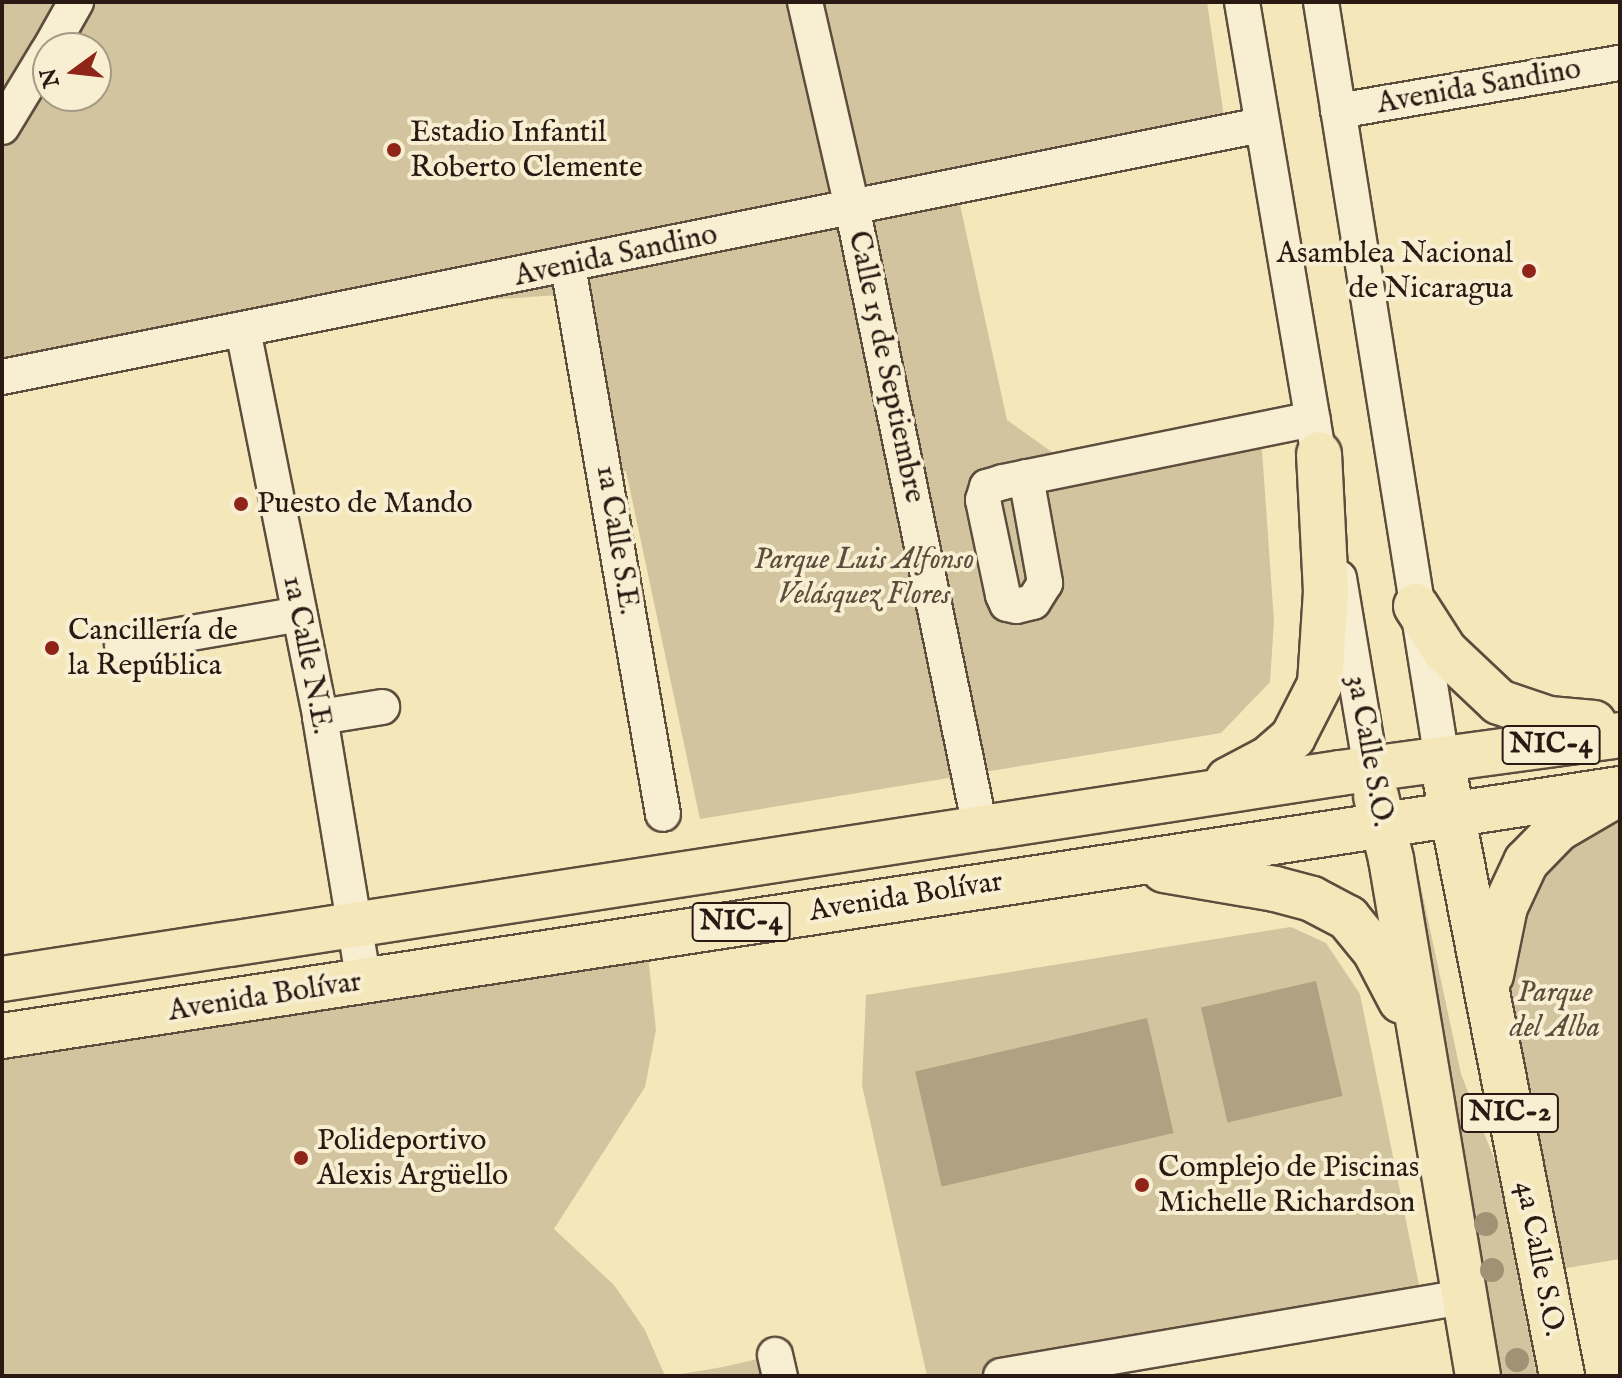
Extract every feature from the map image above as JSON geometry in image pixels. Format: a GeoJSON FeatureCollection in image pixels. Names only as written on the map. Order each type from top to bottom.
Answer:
{"type":"FeatureCollection","features":[{"type":"Feature","properties":{"kind":"highway"},"geometry":{"type":"LineString","coordinates":[[1174,799],[1268,759],[1308,716],[1320,684],[1325,631],[1316,436]]}},
{"type":"Feature","properties":{"kind":"highway"},"geometry":{"type":"LineString","coordinates":[[1416,606],[1445,651],[1499,702],[1549,719],[1620,721]]}},
{"type":"Feature","properties":{"kind":"highway","name":"Avenida Bolívar"},"geometry":{"type":"LineString","coordinates":[[2,979],[357,927],[980,827],[1620,735]]}},
{"type":"Feature","properties":{"kind":"highway","name":"NIC-2"},"geometry":{"type":"LineString","coordinates":[[1442,760],[1451,812]]}},
{"type":"Feature","properties":{"kind":"highway","name":"3a Calle S.O."},"geometry":{"type":"LineString","coordinates":[[1371,769],[1380,824],[1391,859],[1478,1376]]}},
{"type":"Feature","properties":{"kind":"highway"},"geometry":{"type":"LineString","coordinates":[[1489,1009],[1497,934],[1526,862],[1558,829],[1620,792]]}},
{"type":"Feature","properties":{"kind":"highway","name":"Avenida Bolívar"},"geometry":{"type":"LineString","coordinates":[[2,1036],[1451,812],[1620,792]]}},
{"type":"Feature","properties":{"kind":"highway","name":"4a Calle S.O."},"geometry":{"type":"LineString","coordinates":[[1451,812],[1562,1376]]}},
{"type":"Feature","properties":{"kind":"highway"},"geometry":{"type":"LineString","coordinates":[[1118,864],[1275,889],[1312,899],[1348,918],[1375,951],[1420,1039]]}},
{"type":"Feature","properties":{"kind":"street"},"geometry":{"type":"LineString","coordinates":[[59,32],[76,2]]}},
{"type":"Feature","properties":{"kind":"street","name":"Calle 15 de Septiembre"},"geometry":{"type":"LineString","coordinates":[[805,2],[852,207],[980,827]]}},
{"type":"Feature","properties":{"kind":"street","name":"3a Calle S.O."},"geometry":{"type":"LineString","coordinates":[[1242,2],[1245,128],[1316,436],[1371,769]]}},
{"type":"Feature","properties":{"kind":"street"},"geometry":{"type":"LineString","coordinates":[[1321,2],[1442,760]]}},
{"type":"Feature","properties":{"kind":"street","name":"Avenida Sandino"},"geometry":{"type":"LineString","coordinates":[[1338,111],[1620,63]]}},
{"type":"Feature","properties":{"kind":"street"},"geometry":{"type":"LineString","coordinates":[[2,127],[32,78]]}},
{"type":"Feature","properties":{"kind":"street","name":"Avenida Sandino"},"geometry":{"type":"LineString","coordinates":[[2,377],[1245,128]]}},
{"type":"Feature","properties":{"kind":"street","name":"1a Calle S.E."},"geometry":{"type":"LineString","coordinates":[[568,266],[663,814]]}},
{"type":"Feature","properties":{"kind":"street","name":"1a Calle N.E."},"geometry":{"type":"LineString","coordinates":[[243,330],[320,717],[364,982]]}},
{"type":"Feature","properties":{"kind":"street"},"geometry":{"type":"LineString","coordinates":[[1026,477],[1316,436]]}},
{"type":"Feature","properties":{"kind":"street"},"geometry":{"type":"LineString","coordinates":[[122,645],[299,614]]}},
{"type":"Feature","properties":{"kind":"street"},"geometry":{"type":"LineString","coordinates":[[320,717],[382,707]]}},
{"type":"Feature","properties":{"kind":"street"},"geometry":{"type":"LineString","coordinates":[[1001,1376],[1113,1367],[1465,1297]]}},
{"type":"Feature","properties":{"kind":"green space","name":"Parque Luis Alfonso Velásquez Flores"},"geometry":{"type":"Polygon","coordinates":[[[2,2],[1207,2],[1228,144],[959,200],[1007,420],[1066,462],[1260,422],[1274,621],[1270,682],[1221,733],[700,819],[626,471],[614,473],[587,293],[238,317],[2,385],[2,2]]]}},
{"type":"Feature","properties":{"kind":"green space","name":"Parque del Alba"},"geometry":{"type":"Polygon","coordinates":[[[1620,794],[1620,1259],[1531,1274],[1489,1009],[1505,907],[1620,794]]]}},
{"type":"Feature","properties":{"kind":"green space"},"geometry":{"type":"Polygon","coordinates":[[[1418,873],[1461,1074],[1495,1161],[1537,1376],[1495,1376],[1407,875],[1418,873]]]}},
{"type":"Feature","properties":{"kind":"green space","name":"Complejo de Piscinas Michelle Richardson"},"geometry":{"type":"Polygon","coordinates":[[[1291,927],[1326,943],[1360,994],[1419,1285],[1111,1357],[1001,1376],[927,1376],[862,1085],[866,995],[1291,927]]]}},
{"type":"Feature","properties":{"kind":"green space","name":"Polideportivo Alexis Argüello"},"geometry":{"type":"Polygon","coordinates":[[[646,937],[656,1030],[645,1087],[554,1229],[614,1285],[645,1330],[665,1376],[2,1376],[2,1036],[646,937]]]}},
{"type":"Feature","properties":{"kind":"green space"},"geometry":{"type":"Polygon","coordinates":[[[775,1355],[780,1376],[669,1376],[723,1367],[775,1355]]]}},
{"type":"Feature","properties":{"kind":"shaded area"},"geometry":{"type":"Polygon","coordinates":[[[1316,981],[1343,1096],[1228,1123],[1201,1008],[1316,981]]]}},
{"type":"Feature","properties":{"kind":"shaded area"},"geometry":{"type":"Polygon","coordinates":[[[1147,1018],[1174,1133],[942,1187],[915,1072],[1147,1018]]]}},
{"type":"Feature","properties":{"kind":"place","name":"Estadio Infantil Roberto Clemente"},"geometry":{"type":"Point","coordinates":[394,150]}},
{"type":"Feature","properties":{"kind":"place","name":"Asamblea Nacional de Nicaragua"},"geometry":{"type":"Point","coordinates":[1529,271]}},
{"type":"Feature","properties":{"kind":"place","name":"Puesto de Mando"},"geometry":{"type":"Point","coordinates":[241,504]}},
{"type":"Feature","properties":{"kind":"place","name":"Cancillería de la República"},"geometry":{"type":"Point","coordinates":[52,648]}},
{"type":"Feature","properties":{"kind":"place","name":"Polideportivo Alexis Argüello"},"geometry":{"type":"Point","coordinates":[301,1158]}},
{"type":"Feature","properties":{"kind":"place","name":"Complejo de Piscinas Michelle Richardson"},"geometry":{"type":"Point","coordinates":[1142,1185]}}]}
